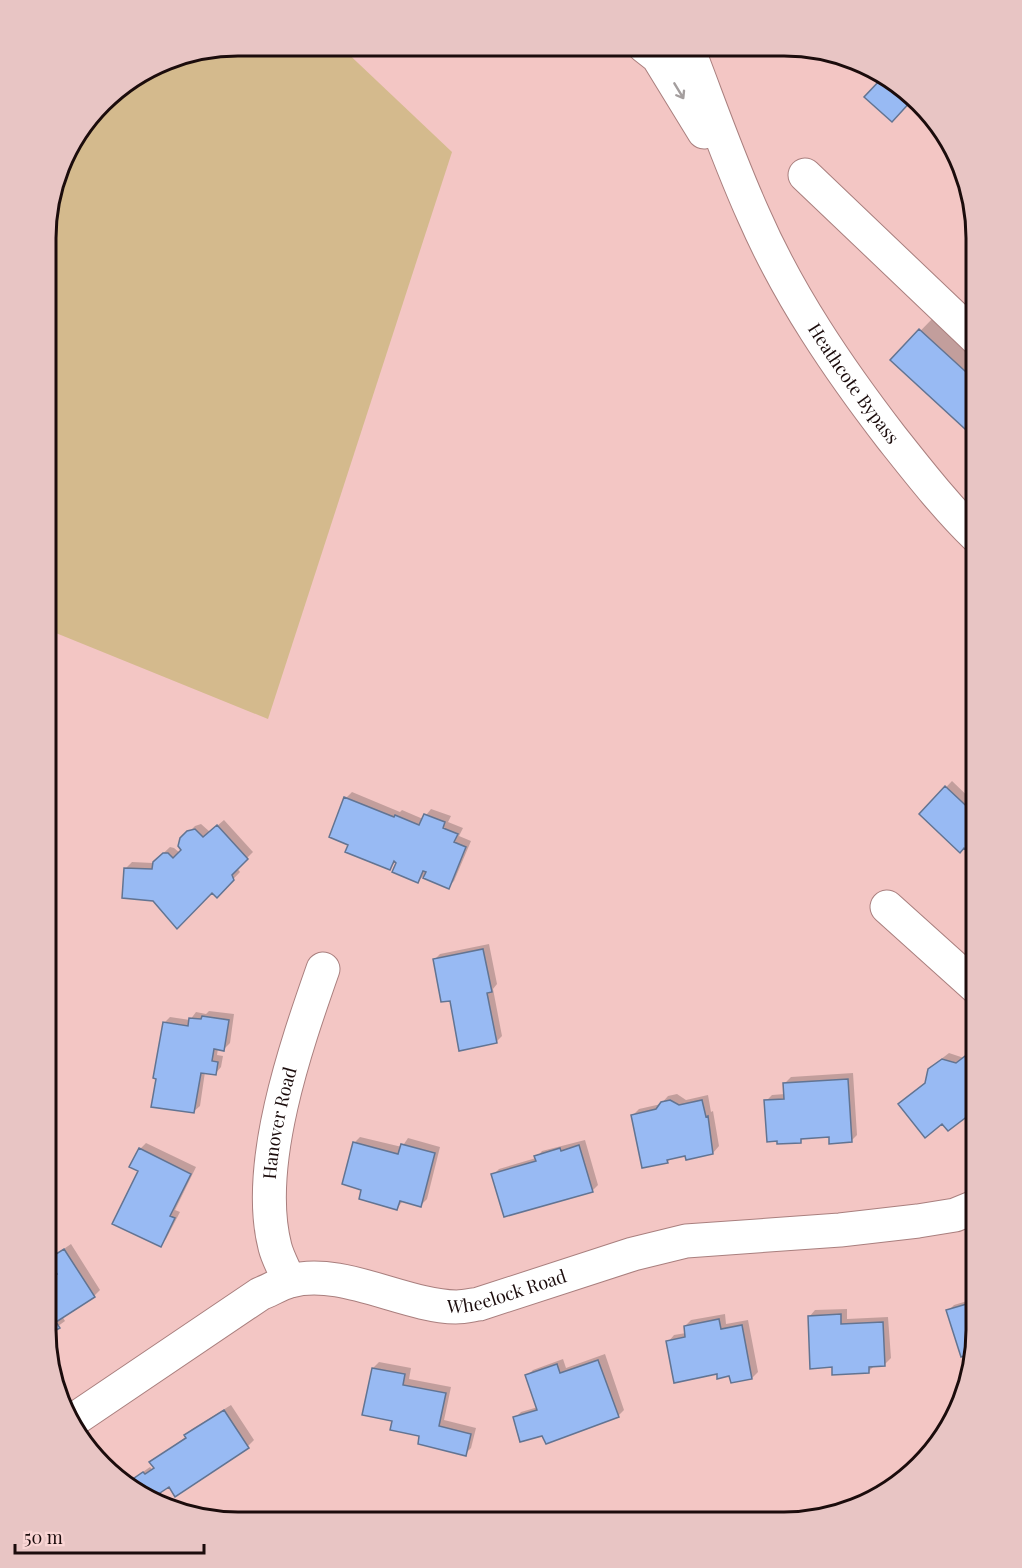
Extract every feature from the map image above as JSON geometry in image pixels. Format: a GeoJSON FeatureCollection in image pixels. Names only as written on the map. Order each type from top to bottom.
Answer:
{"type":"FeatureCollection","features":[{"type":"Feature","properties":{"kind":"street"},"geometry":{"type":"LineString","coordinates":[[657,56],[754,215]]}},
{"type":"Feature","properties":{"kind":"street"},"geometry":{"type":"LineString","coordinates":[[691,56],[754,215]]}},
{"type":"Feature","properties":{"kind":"street"},"geometry":{"type":"LineString","coordinates":[[805,175],[966,329]]}},
{"type":"Feature","properties":{"kind":"street","name":"Heathcote Bypass"},"geometry":{"type":"LineString","coordinates":[[754,215],[769,248],[805,312],[854,389],[916,469],[966,525]]}},
{"type":"Feature","properties":{"kind":"street"},"geometry":{"type":"LineString","coordinates":[[888,907],[966,978]]}},
{"type":"Feature","properties":{"kind":"street","name":"Hanover Road"},"geometry":{"type":"LineString","coordinates":[[289,1281],[275,1247],[271,1216],[270,1176],[277,1124],[305,1020],[323,969]]}},
{"type":"Feature","properties":{"kind":"street","name":"Wheelock Road"},"geometry":{"type":"LineString","coordinates":[[78,1417],[260,1294],[289,1281],[314,1278],[352,1284],[430,1304],[457,1307],[479,1305],[633,1254],[686,1241],[840,1230],[918,1221],[955,1215],[966,1210]]}},
{"type":"Feature","properties":{"kind":"shaded area"},"geometry":{"type":"Polygon","coordinates":[[[351,56],[452,152],[268,719],[56,633],[57,214],[69,168],[86,136],[127,93],[157,74],[179,65],[214,57],[351,56]]]}},
{"type":"Feature","properties":{"kind":"building"},"geometry":{"type":"Polygon","coordinates":[[[878,82],[908,105],[892,122],[864,97],[878,82]]]}},
{"type":"Feature","properties":{"kind":"building"},"geometry":{"type":"Polygon","coordinates":[[[919,329],[966,372],[966,430],[890,360],[919,329]]]}},
{"type":"Feature","properties":{"kind":"building"},"geometry":{"type":"Polygon","coordinates":[[[945,786],[966,806],[966,850],[964,848],[960,853],[919,814],[945,786]]]}},
{"type":"Feature","properties":{"kind":"building"},"geometry":{"type":"Polygon","coordinates":[[[344,797],[419,825],[424,814],[445,822],[443,828],[458,834],[454,842],[466,847],[449,889],[423,878],[426,872],[423,871],[418,883],[392,872],[396,863],[394,861],[390,870],[345,852],[348,845],[329,837],[344,797]]]}},
{"type":"Feature","properties":{"kind":"building"},"geometry":{"type":"Polygon","coordinates":[[[217,825],[248,859],[232,875],[234,880],[217,898],[212,893],[177,929],[153,901],[122,898],[124,868],[152,869],[153,862],[163,853],[168,853],[173,858],[181,850],[178,846],[180,838],[187,831],[195,829],[203,837],[217,825]]]}},
{"type":"Feature","properties":{"kind":"building"},"geometry":{"type":"Polygon","coordinates":[[[483,949],[492,992],[487,993],[497,1043],[459,1051],[450,1001],[441,1002],[433,959],[483,949]]]}},
{"type":"Feature","properties":{"kind":"building"},"geometry":{"type":"Polygon","coordinates":[[[202,1016],[229,1020],[224,1051],[214,1049],[212,1061],[218,1062],[216,1075],[201,1073],[194,1113],[151,1107],[156,1079],[153,1078],[163,1022],[188,1026],[189,1018],[201,1019],[202,1016]]]}},
{"type":"Feature","properties":{"kind":"building"},"geometry":{"type":"Polygon","coordinates":[[[966,1055],[966,1117],[948,1131],[942,1124],[925,1138],[898,1104],[925,1083],[928,1069],[942,1059],[956,1063],[966,1055]]]}},
{"type":"Feature","properties":{"kind":"building"},"geometry":{"type":"Polygon","coordinates":[[[848,1079],[852,1142],[829,1144],[829,1137],[801,1139],[801,1143],[767,1142],[764,1100],[784,1099],[783,1083],[848,1079]]]}},
{"type":"Feature","properties":{"kind":"building"},"geometry":{"type":"Polygon","coordinates":[[[670,1100],[679,1105],[702,1100],[706,1117],[708,1116],[713,1154],[686,1160],[685,1156],[667,1160],[668,1163],[642,1168],[631,1115],[656,1109],[661,1102],[670,1100]]]}},
{"type":"Feature","properties":{"kind":"building"},"geometry":{"type":"Polygon","coordinates":[[[353,1142],[398,1154],[401,1144],[435,1153],[421,1207],[400,1201],[397,1210],[359,1199],[361,1190],[342,1184],[353,1142]]]}},
{"type":"Feature","properties":{"kind":"building"},"geometry":{"type":"Polygon","coordinates":[[[579,1145],[593,1192],[504,1217],[491,1174],[536,1161],[534,1156],[579,1145]]]}},
{"type":"Feature","properties":{"kind":"building"},"geometry":{"type":"Polygon","coordinates":[[[139,1148],[191,1174],[170,1216],[175,1218],[161,1247],[112,1224],[138,1171],[129,1167],[139,1148]]]}},
{"type":"Feature","properties":{"kind":"building"},"geometry":{"type":"Polygon","coordinates":[[[64,1249],[95,1297],[56,1322],[57,1274],[56,1254],[64,1249]]]}},
{"type":"Feature","properties":{"kind":"building"},"geometry":{"type":"Polygon","coordinates":[[[966,1304],[964,1356],[961,1357],[946,1310],[966,1304]]]}},
{"type":"Feature","properties":{"kind":"building"},"geometry":{"type":"Polygon","coordinates":[[[841,1314],[841,1324],[883,1322],[885,1366],[869,1367],[869,1373],[832,1375],[832,1367],[810,1369],[808,1316],[841,1314]]]}},
{"type":"Feature","properties":{"kind":"building"},"geometry":{"type":"Polygon","coordinates":[[[719,1319],[721,1329],[742,1325],[752,1379],[731,1383],[729,1376],[717,1379],[717,1374],[674,1383],[666,1341],[685,1337],[684,1326],[719,1319]]]}},
{"type":"Feature","properties":{"kind":"building"},"geometry":{"type":"Polygon","coordinates":[[[598,1360],[619,1417],[546,1444],[542,1436],[520,1442],[513,1417],[537,1410],[525,1375],[557,1364],[560,1373],[598,1360]]]}},
{"type":"Feature","properties":{"kind":"building"},"geometry":{"type":"Polygon","coordinates":[[[372,1368],[405,1374],[403,1385],[446,1393],[439,1426],[471,1434],[466,1456],[418,1444],[419,1436],[390,1430],[392,1421],[362,1415],[372,1368]]]}},
{"type":"Feature","properties":{"kind":"building"},"geometry":{"type":"Polygon","coordinates":[[[224,1410],[249,1448],[175,1497],[169,1487],[158,1494],[133,1479],[154,1468],[149,1462],[186,1438],[184,1435],[224,1410]]]}}]}
